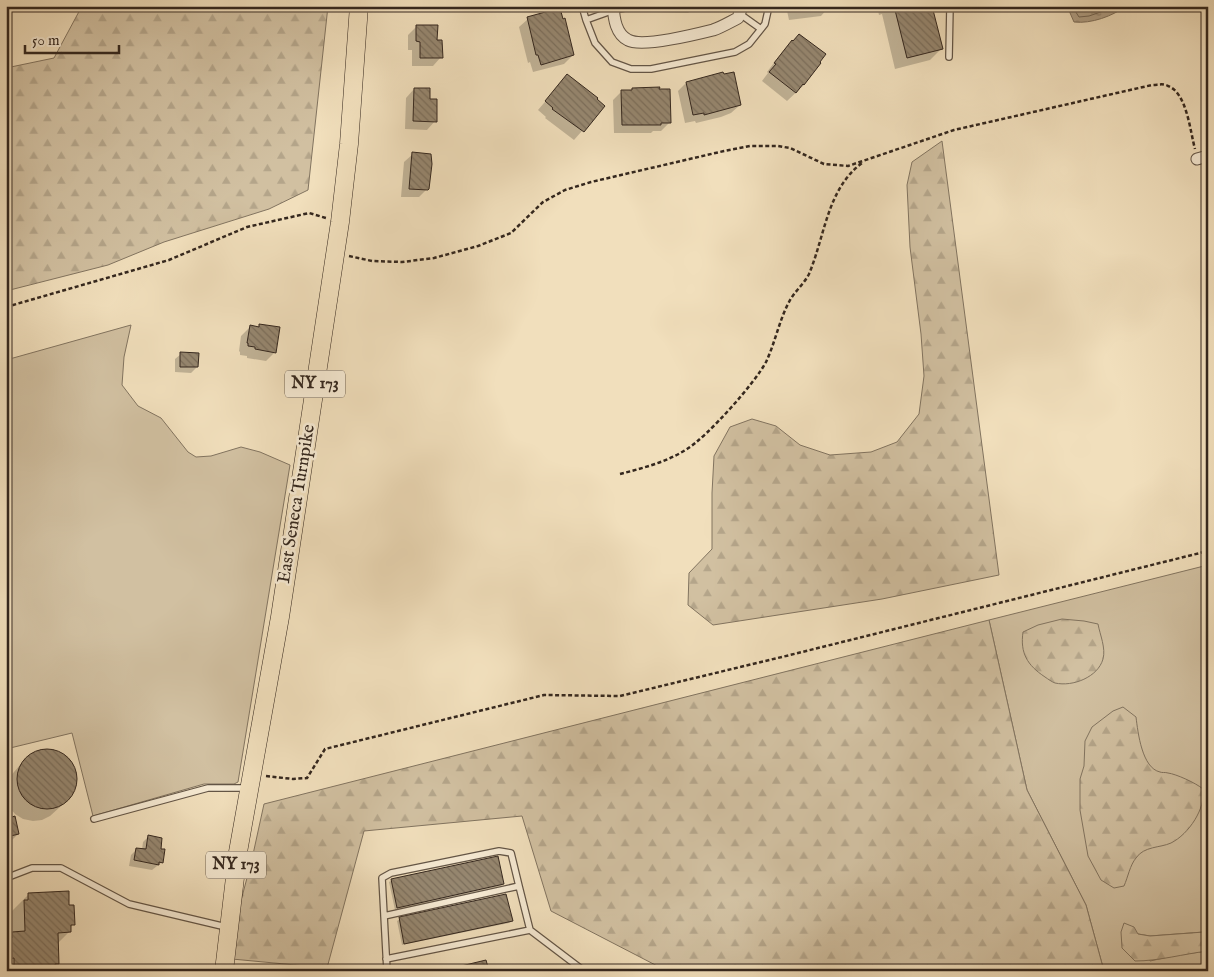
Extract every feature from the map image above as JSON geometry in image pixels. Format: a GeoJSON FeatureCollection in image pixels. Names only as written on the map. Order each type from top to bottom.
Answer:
{"type":"FeatureCollection","features":[{"type":"Feature","properties":{"kind":"main road","name":"East Seneca Turnpike"},"geometry":{"type":"LineString","coordinates":[[224,971],[238,852],[280,617],[340,222],[349,144],[359,6]]}},
{"type":"Feature","properties":{"kind":"street"},"geometry":{"type":"LineString","coordinates":[[614,8],[615,25],[627,40],[639,43],[661,41],[715,29],[738,18],[741,10]]}},
{"type":"Feature","properties":{"kind":"lane"},"geometry":{"type":"LineString","coordinates":[[582,6],[595,43],[612,62],[631,69],[651,69],[735,52],[749,44],[765,24],[769,6]]}},
{"type":"Feature","properties":{"kind":"lane"},"geometry":{"type":"LineString","coordinates":[[586,20],[614,8],[636,6]]}},
{"type":"Feature","properties":{"kind":"lane"},"geometry":{"type":"LineString","coordinates":[[949,57],[950,6]]}},
{"type":"Feature","properties":{"kind":"lane"},"geometry":{"type":"LineString","coordinates":[[741,10],[761,29]]}},
{"type":"Feature","properties":{"kind":"lane"},"geometry":{"type":"LineString","coordinates":[[94,819],[208,788],[251,781]]}},
{"type":"Feature","properties":{"kind":"lane"},"geometry":{"type":"LineString","coordinates":[[387,971],[382,878],[391,874],[499,851],[511,853],[530,930],[584,971]]}},
{"type":"Feature","properties":{"kind":"lane"},"geometry":{"type":"LineString","coordinates":[[6,878],[32,868],[61,868],[130,904],[228,928]]}},
{"type":"Feature","properties":{"kind":"lane"},"geometry":{"type":"LineString","coordinates":[[384,916],[519,886]]}},
{"type":"Feature","properties":{"kind":"lane"},"geometry":{"type":"LineString","coordinates":[[386,959],[530,930]]}},
{"type":"Feature","properties":{"kind":"path"},"geometry":{"type":"LineString","coordinates":[[335,253],[372,261],[402,262],[434,258],[478,246],[510,233],[543,202],[565,190],[591,182],[750,146],[790,148],[824,164],[848,166],[954,130],[1163,84],[1177,91],[1184,104],[1202,158]]}},
{"type":"Feature","properties":{"kind":"path"},"geometry":{"type":"LineString","coordinates":[[620,474],[660,463],[689,449],[714,426],[752,382],[766,362],[789,301],[808,275],[833,201],[843,181],[866,160]]}},
{"type":"Feature","properties":{"kind":"path"},"geometry":{"type":"LineString","coordinates":[[6,307],[169,260],[247,227],[309,213],[340,222]]}},
{"type":"Feature","properties":{"kind":"path"},"geometry":{"type":"LineString","coordinates":[[251,781],[306,778],[325,750],[544,694],[620,696],[828,646],[1208,550]]}},
{"type":"Feature","properties":{"kind":"green space"},"geometry":{"type":"Polygon","coordinates":[[[82,6],[328,6],[308,190],[269,209],[164,242],[108,265],[6,291],[6,68],[54,58],[82,6]]]}},
{"type":"Feature","properties":{"kind":"green space"},"geometry":{"type":"Polygon","coordinates":[[[942,141],[999,575],[882,599],[713,625],[688,605],[689,573],[712,549],[714,456],[730,427],[752,419],[776,426],[800,445],[830,455],[871,452],[897,442],[919,414],[924,376],[921,334],[910,247],[907,185],[912,162],[942,141]]]}},
{"type":"Feature","properties":{"kind":"green space"},"geometry":{"type":"Polygon","coordinates":[[[131,325],[124,357],[122,385],[138,406],[161,418],[188,452],[196,457],[211,456],[241,447],[260,452],[290,465],[238,782],[234,784],[204,784],[93,816],[72,733],[6,749],[6,360],[131,325]]]}},
{"type":"Feature","properties":{"kind":"green space"},"geometry":{"type":"Polygon","coordinates":[[[1208,565],[1208,930],[1204,932],[1150,936],[1138,934],[1150,961],[1208,951],[1208,971],[1104,971],[1086,905],[1027,790],[989,620],[1208,565]]]}},
{"type":"Feature","properties":{"kind":"green space"},"geometry":{"type":"Polygon","coordinates":[[[1062,619],[1098,624],[1104,655],[1096,671],[1090,676],[1077,682],[1062,684],[1050,680],[1029,663],[1024,652],[1022,639],[1023,632],[1038,625],[1062,619]]]}},
{"type":"Feature","properties":{"kind":"green space"},"geometry":{"type":"Polygon","coordinates":[[[989,620],[1027,790],[1086,905],[1104,971],[667,971],[551,911],[522,816],[364,831],[327,968],[232,959],[238,912],[264,804],[989,620]]]}},
{"type":"Feature","properties":{"kind":"green space"},"geometry":{"type":"Polygon","coordinates":[[[1123,707],[1136,717],[1142,749],[1149,764],[1160,772],[1176,775],[1196,784],[1203,789],[1203,796],[1199,812],[1190,827],[1171,843],[1148,849],[1139,854],[1132,864],[1124,886],[1114,888],[1101,880],[1088,856],[1080,810],[1080,779],[1084,766],[1085,741],[1092,727],[1113,711],[1123,707]]]}},
{"type":"Feature","properties":{"kind":"green space"},"geometry":{"type":"Polygon","coordinates":[[[1124,923],[1134,927],[1138,934],[1150,936],[1204,932],[1208,930],[1208,951],[1162,959],[1135,961],[1122,948],[1121,932],[1124,923]]]}},
{"type":"Feature","properties":{"kind":"water"},"geometry":{"type":"Polygon","coordinates":[[[1067,6],[1126,6],[1102,18],[1087,22],[1074,22],[1067,6]]]}},
{"type":"Feature","properties":{"kind":"building"},"geometry":{"type":"Polygon","coordinates":[[[894,6],[932,6],[943,49],[907,58],[894,6]]]}},
{"type":"Feature","properties":{"kind":"building"},"geometry":{"type":"Polygon","coordinates":[[[560,8],[563,19],[565,18],[574,55],[541,65],[538,55],[536,55],[527,17],[560,8]]]}},
{"type":"Feature","properties":{"kind":"building"},"geometry":{"type":"Polygon","coordinates":[[[416,25],[438,25],[437,40],[442,40],[443,58],[420,58],[420,42],[416,41],[416,25]]]}},
{"type":"Feature","properties":{"kind":"building"},"geometry":{"type":"Polygon","coordinates":[[[799,34],[826,54],[821,63],[796,93],[769,72],[792,40],[799,34]]]}},
{"type":"Feature","properties":{"kind":"building"},"geometry":{"type":"Polygon","coordinates":[[[723,72],[724,74],[734,72],[741,105],[704,115],[704,113],[693,115],[686,82],[723,72]]]}},
{"type":"Feature","properties":{"kind":"building"},"geometry":{"type":"Polygon","coordinates":[[[567,74],[598,98],[605,106],[584,132],[552,109],[545,101],[567,74]]]}},
{"type":"Feature","properties":{"kind":"building"},"geometry":{"type":"Polygon","coordinates":[[[660,87],[659,89],[670,89],[671,123],[661,123],[661,125],[622,125],[621,90],[660,87]]]}},
{"type":"Feature","properties":{"kind":"building"},"geometry":{"type":"Polygon","coordinates":[[[414,88],[430,88],[430,99],[437,99],[437,122],[413,121],[414,88]]]}},
{"type":"Feature","properties":{"kind":"building"},"geometry":{"type":"Polygon","coordinates":[[[412,152],[431,154],[432,164],[428,190],[409,189],[412,152]]]}},
{"type":"Feature","properties":{"kind":"building"},"geometry":{"type":"Polygon","coordinates":[[[259,324],[280,327],[276,353],[248,346],[250,325],[259,327],[259,324]]]}},
{"type":"Feature","properties":{"kind":"building"},"geometry":{"type":"Polygon","coordinates":[[[180,352],[199,353],[198,367],[180,367],[180,352]]]}},
{"type":"Feature","properties":{"kind":"building"},"geometry":{"type":"Polygon","coordinates":[[[41,749],[53,749],[64,754],[72,762],[77,773],[75,791],[64,804],[53,809],[41,809],[30,804],[22,796],[17,785],[17,773],[22,762],[30,754],[41,749]]]}},
{"type":"Feature","properties":{"kind":"building"},"geometry":{"type":"Polygon","coordinates":[[[15,816],[19,834],[6,837],[6,819],[15,816]]]}},
{"type":"Feature","properties":{"kind":"building"},"geometry":{"type":"Polygon","coordinates":[[[148,835],[162,838],[161,849],[165,849],[163,863],[159,862],[159,865],[134,860],[136,848],[146,849],[148,835]]]}},
{"type":"Feature","properties":{"kind":"building"},"geometry":{"type":"Polygon","coordinates":[[[498,856],[504,884],[397,908],[391,879],[498,856]]]}},
{"type":"Feature","properties":{"kind":"building"},"geometry":{"type":"Polygon","coordinates":[[[69,891],[69,905],[74,905],[75,925],[71,925],[71,932],[58,933],[59,964],[55,964],[56,971],[14,971],[14,958],[9,959],[8,939],[12,938],[12,932],[25,931],[24,900],[28,900],[28,893],[69,891]]]}},
{"type":"Feature","properties":{"kind":"building"},"geometry":{"type":"Polygon","coordinates":[[[506,894],[513,921],[404,944],[399,917],[506,894]]]}},
{"type":"Feature","properties":{"kind":"building"},"geometry":{"type":"Polygon","coordinates":[[[486,960],[489,971],[457,971],[457,967],[486,960]]]}}]}
